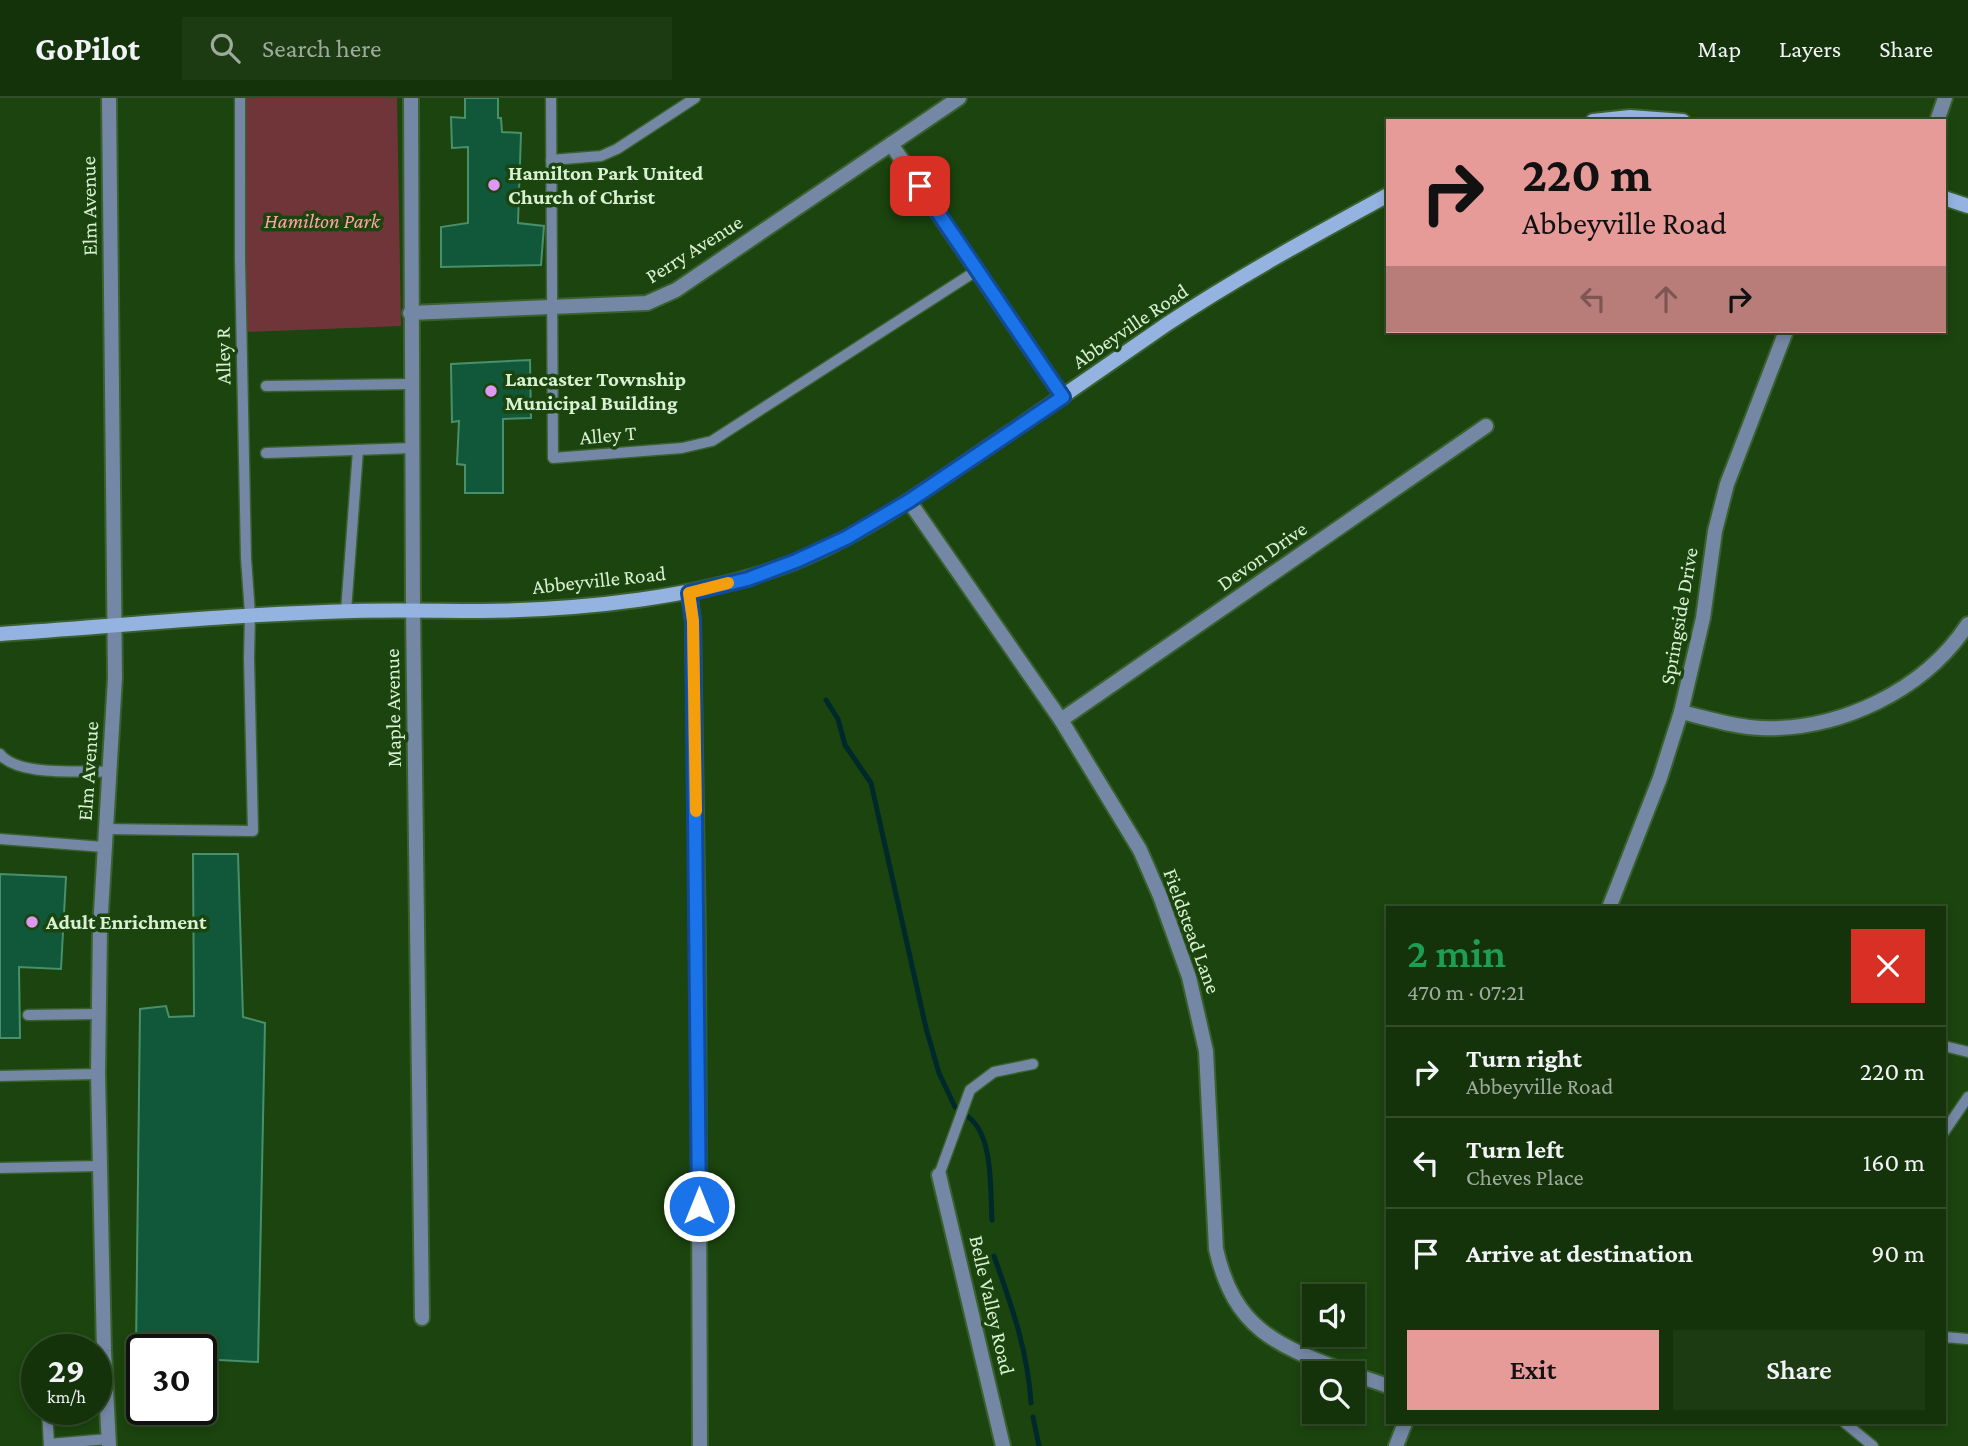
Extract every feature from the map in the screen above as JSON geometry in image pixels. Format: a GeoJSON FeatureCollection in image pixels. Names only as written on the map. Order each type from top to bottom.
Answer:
{"type":"FeatureCollection","features":[{"type":"Feature","properties":{"kind":"street","name":"Elm Avenue"},"geometry":{"type":"LineString","coordinates":[[109,98],[115,678],[104,847],[98,1074],[104,1350],[109,1442]]}},
{"type":"Feature","properties":{"kind":"street","name":"Maple Avenue"},"geometry":{"type":"LineString","coordinates":[[411,98],[410,313],[422,1318]]}},
{"type":"Feature","properties":{"kind":"street","name":"Perry Avenue"},"geometry":{"type":"LineString","coordinates":[[410,313],[647,303],[676,290],[959,98]]}},
{"type":"Feature","properties":{"kind":"street"},"geometry":{"type":"LineString","coordinates":[[1938,119],[1945,98]]}},
{"type":"Feature","properties":{"kind":"street"},"geometry":{"type":"LineString","coordinates":[[1612,119],[1656,119]]}},
{"type":"Feature","properties":{"kind":"street"},"geometry":{"type":"LineString","coordinates":[[891,144],[1063,397]]}},
{"type":"Feature","properties":{"kind":"street","name":"Abbeyville Road"},"geometry":{"type":"LineString","coordinates":[[0,634],[250,614],[485,611],[559,607],[689,593],[748,579],[846,538],[909,501],[1168,323],[1237,280],[1386,196]]}},
{"type":"Feature","properties":{"kind":"street"},"geometry":{"type":"LineString","coordinates":[[1946,199],[1968,206]]}},
{"type":"Feature","properties":{"kind":"street","name":"Springside Drive"},"geometry":{"type":"LineString","coordinates":[[1610,906],[1660,778],[1681,712],[1703,618],[1715,531],[1727,484],[1785,333]]}},
{"type":"Feature","properties":{"kind":"street","name":"Devon Drive"},"geometry":{"type":"LineString","coordinates":[[1061,720],[1486,426]]}},
{"type":"Feature","properties":{"kind":"street","name":"Fieldstead Lane"},"geometry":{"type":"LineString","coordinates":[[909,501],[1061,720],[1140,850],[1160,896],[1189,977],[1206,1051],[1216,1249],[1222,1273],[1243,1313],[1272,1339],[1318,1361]]}},
{"type":"Feature","properties":{"kind":"street"},"geometry":{"type":"LineString","coordinates":[[689,593],[693,621],[698,926],[700,1446]]}},
{"type":"Feature","properties":{"kind":"street"},"geometry":{"type":"LineString","coordinates":[[1681,712],[1759,728],[1788,728],[1847,715],[1883,699],[1909,683],[1936,661],[1968,624]]}},
{"type":"Feature","properties":{"kind":"street","name":"Belle Valley Road"},"geometry":{"type":"LineString","coordinates":[[939,1175],[1003,1446]]}},
{"type":"Feature","properties":{"kind":"street","name":"Fieldstead Lane"},"geometry":{"type":"LineString","coordinates":[[1365,1378],[1386,1385]]}},
{"type":"Feature","properties":{"kind":"street"},"geometry":{"type":"LineString","coordinates":[[1396,1446],[1405,1424]]}},
{"type":"Feature","properties":{"kind":"lane","name":"Alley R"},"geometry":{"type":"LineString","coordinates":[[105,829],[253,831],[250,614],[246,558],[240,98]]}},
{"type":"Feature","properties":{"kind":"lane","name":"Alley T"},"geometry":{"type":"LineString","coordinates":[[551,98],[553,458],[682,448],[712,441],[976,271]]}},
{"type":"Feature","properties":{"kind":"lane"},"geometry":{"type":"LineString","coordinates":[[551,160],[601,156],[617,149],[695,98]]}},
{"type":"Feature","properties":{"kind":"lane"},"geometry":{"type":"LineString","coordinates":[[266,386],[412,384]]}},
{"type":"Feature","properties":{"kind":"lane"},"geometry":{"type":"LineString","coordinates":[[266,453],[413,449]]}},
{"type":"Feature","properties":{"kind":"lane"},"geometry":{"type":"LineString","coordinates":[[346,611],[358,450]]}},
{"type":"Feature","properties":{"kind":"lane"},"geometry":{"type":"LineString","coordinates":[[0,754],[6,761],[23,768],[110,772]]}},
{"type":"Feature","properties":{"kind":"lane"},"geometry":{"type":"LineString","coordinates":[[0,839],[104,847]]}},
{"type":"Feature","properties":{"kind":"lane"},"geometry":{"type":"LineString","coordinates":[[28,1015],[99,1014]]}},
{"type":"Feature","properties":{"kind":"lane"},"geometry":{"type":"LineString","coordinates":[[1946,1046],[1968,1052]]}},
{"type":"Feature","properties":{"kind":"lane"},"geometry":{"type":"LineString","coordinates":[[939,1175],[970,1090],[993,1072],[1033,1064]]}},
{"type":"Feature","properties":{"kind":"lane"},"geometry":{"type":"LineString","coordinates":[[0,1076],[98,1074]]}},
{"type":"Feature","properties":{"kind":"lane"},"geometry":{"type":"LineString","coordinates":[[1946,1129],[1968,1097]]}},
{"type":"Feature","properties":{"kind":"lane"},"geometry":{"type":"LineString","coordinates":[[0,1168],[100,1166]]}},
{"type":"Feature","properties":{"kind":"lane"},"geometry":{"type":"LineString","coordinates":[[1946,1338],[1968,1339]]}},
{"type":"Feature","properties":{"kind":"lane"},"geometry":{"type":"LineString","coordinates":[[1846,1424],[1873,1446]]}},
{"type":"Feature","properties":{"kind":"lane"},"geometry":{"type":"LineString","coordinates":[[48,1425],[49,1445],[109,1442]]}},
{"type":"Feature","properties":{"kind":"green space","name":"Hamilton Park"},"geometry":{"type":"Polygon","coordinates":[[[244,98],[397,98],[401,326],[245,332],[244,98]]]}},
{"type":"Feature","properties":{"kind":"building","name":"Hamilton Park United Church of Christ"},"geometry":{"type":"Polygon","coordinates":[[[465,98],[498,98],[498,118],[501,118],[502,132],[521,133],[518,223],[544,226],[541,265],[441,267],[441,227],[468,223],[468,147],[452,148],[451,117],[465,118],[465,98]]]}},
{"type":"Feature","properties":{"kind":"building"},"geometry":{"type":"Polygon","coordinates":[[[530,360],[531,418],[503,419],[503,493],[465,493],[465,465],[457,464],[459,421],[452,422],[451,364],[530,360]]]}},
{"type":"Feature","properties":{"kind":"building"},"geometry":{"type":"Polygon","coordinates":[[[193,854],[238,854],[243,1017],[265,1023],[258,1362],[217,1360],[217,1334],[136,1334],[140,1009],[166,1006],[169,1017],[194,1016],[193,854]]]}},
{"type":"Feature","properties":{"kind":"building","name":"Adult Enrichment"},"geometry":{"type":"Polygon","coordinates":[[[0,874],[66,877],[61,969],[19,967],[20,1038],[0,1038],[0,874]]]}},
{"type":"Feature","properties":{"kind":"waterway"},"geometry":{"type":"LineString","coordinates":[[826,700],[838,719],[845,745],[871,783],[926,1028],[939,1073],[955,1107]]}},
{"type":"Feature","properties":{"kind":"waterway"},"geometry":{"type":"LineString","coordinates":[[967,1116],[976,1124],[986,1149],[992,1220]]}},
{"type":"Feature","properties":{"kind":"waterway"},"geometry":{"type":"LineString","coordinates":[[994,1256],[1022,1346],[1031,1403]]}},
{"type":"Feature","properties":{"kind":"waterway"},"geometry":{"type":"LineString","coordinates":[[1033,1417],[1039,1446]]}},
{"type":"Feature","properties":{"kind":"slow traffic"},"geometry":{"type":"LineString","coordinates":[[696,811],[693,621],[689,593],[728,583]]}},
{"type":"Feature","properties":{"kind":"place","name":"Hamilton Park United Church of Christ"},"geometry":{"type":"Point","coordinates":[494,185]}},
{"type":"Feature","properties":{"kind":"place","name":"Lancaster Township Municipal Building"},"geometry":{"type":"Point","coordinates":[491,391]}},
{"type":"Feature","properties":{"kind":"place","name":"Adult Enrichment"},"geometry":{"type":"Point","coordinates":[32,922]}},
{"type":"Feature","properties":{"kind":"route"},"geometry":{"type":"LineString","coordinates":[[699,1206],[693,621],[689,593],[748,579],[846,538],[909,501],[1063,397],[920,186]]}}]}
